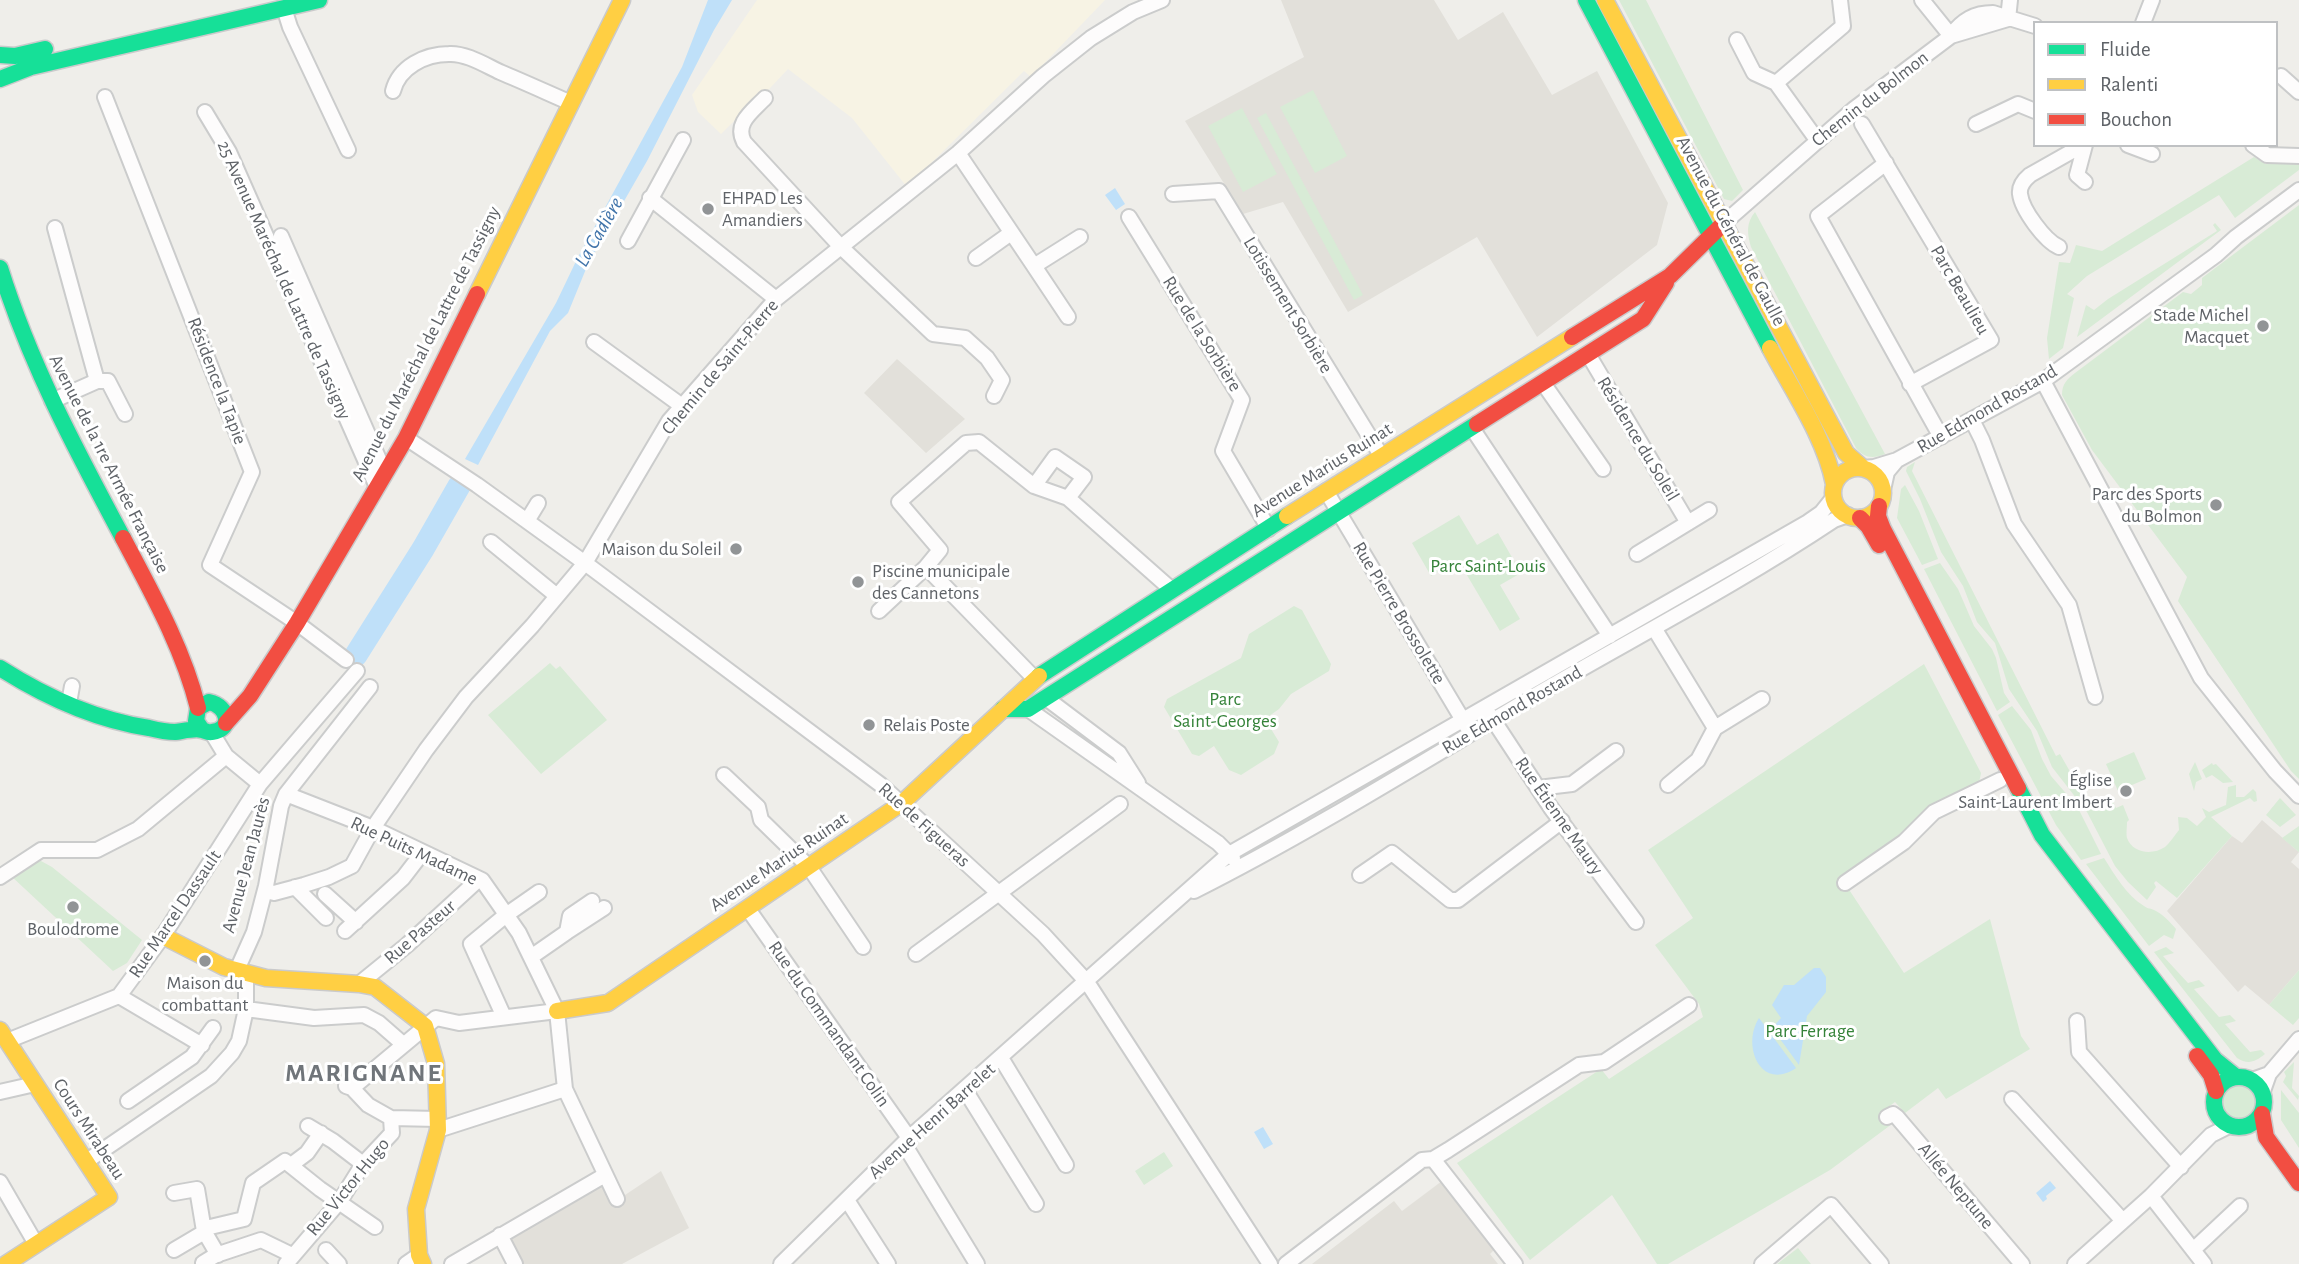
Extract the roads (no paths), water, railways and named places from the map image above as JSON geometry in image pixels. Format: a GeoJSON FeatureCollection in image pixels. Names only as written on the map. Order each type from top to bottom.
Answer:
{"type":"FeatureCollection","features":[{"type":"Feature","properties":{"kind":"street"},"geometry":{"type":"LineString","coordinates":[[0,55],[15,56],[252,0]]}},
{"type":"Feature","properties":{"kind":"street"},"geometry":{"type":"LineString","coordinates":[[0,79],[31,67],[319,0]]}},
{"type":"Feature","properties":{"kind":"street","name":"Avenue du Maréchal de Lattre de Tassigny"},"geometry":{"type":"LineString","coordinates":[[206,716],[221,730],[250,696],[298,623],[406,438],[622,0]]}},
{"type":"Feature","properties":{"kind":"street","name":"Chemin de Saint-Pierre"},"geometry":{"type":"LineString","coordinates":[[265,891],[274,893],[300,886],[330,877],[352,866],[373,828],[466,697],[585,562],[670,421],[776,299],[958,153],[1043,76],[1091,38],[1133,12],[1162,0]]}},
{"type":"Feature","properties":{"kind":"street","name":"Avenue du Général de Gaulle"},"geometry":{"type":"LineString","coordinates":[[1586,0],[1828,458],[1833,472],[1834,491]]}},
{"type":"Feature","properties":{"kind":"street","name":"Avenue du Général de Gaulle"},"geometry":{"type":"LineString","coordinates":[[1605,0],[1846,453],[1863,468]]}},
{"type":"Feature","properties":{"kind":"street"},"geometry":{"type":"LineString","coordinates":[[1776,83],[1843,26],[1840,0]]}},
{"type":"Feature","properties":{"kind":"street"},"geometry":{"type":"LineString","coordinates":[[1922,0],[1951,36],[1989,0]]}},
{"type":"Feature","properties":{"kind":"street"},"geometry":{"type":"LineString","coordinates":[[1995,0],[2008,19]]}},
{"type":"Feature","properties":{"kind":"street"},"geometry":{"type":"LineString","coordinates":[[2008,19],[2010,0]]}},
{"type":"Feature","properties":{"kind":"street"},"geometry":{"type":"LineString","coordinates":[[2144,21],[2152,0]]}},
{"type":"Feature","properties":{"kind":"street"},"geometry":{"type":"LineString","coordinates":[[284,8],[290,27],[348,150]]}},
{"type":"Feature","properties":{"kind":"street"},"geometry":{"type":"LineString","coordinates":[[1967,19],[1993,13],[2033,25]]}},
{"type":"Feature","properties":{"kind":"street","name":"Chemin du Bolmon"},"geometry":{"type":"LineString","coordinates":[[1724,223],[1817,140],[1951,36],[2008,19]]}},
{"type":"Feature","properties":{"kind":"street"},"geometry":{"type":"LineString","coordinates":[[1737,40],[1754,73],[1776,83],[1817,140]]}},
{"type":"Feature","properties":{"kind":"street"},"geometry":{"type":"LineString","coordinates":[[393,91],[396,80],[407,68],[427,58],[449,53],[470,58],[571,103]]}},
{"type":"Feature","properties":{"kind":"street"},"geometry":{"type":"LineString","coordinates":[[2281,76],[2299,92]]}},
{"type":"Feature","properties":{"kind":"street","name":"Résidence la Tapie"},"geometry":{"type":"LineString","coordinates":[[105,97],[252,472],[210,565],[298,623]]}},
{"type":"Feature","properties":{"kind":"street"},"geometry":{"type":"LineString","coordinates":[[765,98],[741,124],[741,138],[841,247],[933,334],[965,338],[987,358],[1002,380],[994,396]]}},
{"type":"Feature","properties":{"kind":"street"},"geometry":{"type":"LineString","coordinates":[[1976,124],[2018,104],[2033,110]]}},
{"type":"Feature","properties":{"kind":"street","name":"25 Avenue Maréchal de Lattre de Tassigny"},"geometry":{"type":"LineString","coordinates":[[205,112],[229,152],[381,480]]}},
{"type":"Feature","properties":{"kind":"street","name":"Parc Beaulieu"},"geometry":{"type":"LineString","coordinates":[[1863,124],[1991,340],[1910,383]]}},
{"type":"Feature","properties":{"kind":"street"},"geometry":{"type":"LineString","coordinates":[[628,241],[683,140]]}},
{"type":"Feature","properties":{"kind":"street"},"geometry":{"type":"LineString","coordinates":[[2059,247],[2046,240],[2022,201],[2021,187],[2030,175],[2080,147]]}},
{"type":"Feature","properties":{"kind":"street"},"geometry":{"type":"LineString","coordinates":[[2084,147],[2077,175],[2085,182]]}},
{"type":"Feature","properties":{"kind":"street"},"geometry":{"type":"LineString","coordinates":[[2133,147],[2152,154]]}},
{"type":"Feature","properties":{"kind":"street"},"geometry":{"type":"LineString","coordinates":[[2256,147],[2267,155],[2299,156]]}},
{"type":"Feature","properties":{"kind":"street"},"geometry":{"type":"LineString","coordinates":[[958,153],[1068,317]]}},
{"type":"Feature","properties":{"kind":"street"},"geometry":{"type":"LineString","coordinates":[[1886,163],[1818,216],[1941,437]]}},
{"type":"Feature","properties":{"kind":"street","name":"Rue Edmond Rostand"},"geometry":{"type":"LineString","coordinates":[[1863,468],[1897,460],[2043,381],[2216,255],[2299,190]]}},
{"type":"Feature","properties":{"kind":"street","name":"Lotissement Sorbière"},"geometry":{"type":"LineString","coordinates":[[1173,194],[1219,191],[1382,457]]}},
{"type":"Feature","properties":{"kind":"street"},"geometry":{"type":"LineString","coordinates":[[650,198],[776,299]]}},
{"type":"Feature","properties":{"kind":"street","name":"Rue de la Sorbière"},"geometry":{"type":"LineString","coordinates":[[1129,217],[1242,400],[1223,451],[1269,529]]}},
{"type":"Feature","properties":{"kind":"street","name":"Avenue Marius Ruinat"},"geometry":{"type":"LineString","coordinates":[[556,1011],[608,1003],[748,909],[902,803],[1035,679],[1326,491],[1670,276],[1724,223]]}},
{"type":"Feature","properties":{"kind":"street"},"geometry":{"type":"LineString","coordinates":[[55,228],[97,381]]}},
{"type":"Feature","properties":{"kind":"street"},"geometry":{"type":"LineString","coordinates":[[976,258],[1011,233]]}},
{"type":"Feature","properties":{"kind":"street"},"geometry":{"type":"LineString","coordinates":[[281,236],[381,480]]}},
{"type":"Feature","properties":{"kind":"street"},"geometry":{"type":"LineString","coordinates":[[1034,266],[1080,237]]}},
{"type":"Feature","properties":{"kind":"street","name":"Avenue de la 1re Armée Française"},"geometry":{"type":"LineString","coordinates":[[0,268],[5,305],[111,512],[190,676],[206,716]]}},
{"type":"Feature","properties":{"kind":"street","name":"Avenue Marius Ruinat"},"geometry":{"type":"LineString","coordinates":[[1028,709],[1643,319],[1670,276]]}},
{"type":"Feature","properties":{"kind":"street"},"geometry":{"type":"LineString","coordinates":[[594,342],[682,406]]}},
{"type":"Feature","properties":{"kind":"street","name":"Résidence du Soleil"},"geometry":{"type":"LineString","coordinates":[[1588,354],[1688,523]]}},
{"type":"Feature","properties":{"kind":"street"},"geometry":{"type":"LineString","coordinates":[[52,401],[97,381],[108,381],[125,414]]}},
{"type":"Feature","properties":{"kind":"street"},"geometry":{"type":"LineString","coordinates":[[2043,381],[2201,678],[2275,771],[2299,796]]}},
{"type":"Feature","properties":{"kind":"street"},"geometry":{"type":"LineString","coordinates":[[1543,383],[1603,469]]}},
{"type":"Feature","properties":{"kind":"street"},"geometry":{"type":"LineString","coordinates":[[1972,420],[2014,524],[2069,605],[2095,697]]}},
{"type":"Feature","properties":{"kind":"street"},"geometry":{"type":"LineString","coordinates":[[1472,428],[1610,636]]}},
{"type":"Feature","properties":{"kind":"street","name":"Rue de Figueras"},"geometry":{"type":"LineString","coordinates":[[406,438],[585,562],[902,803],[1043,934],[1087,982],[1270,1264]]}},
{"type":"Feature","properties":{"kind":"street"},"geometry":{"type":"LineString","coordinates":[[879,611],[926,567],[940,550],[899,502],[967,443],[979,442],[1034,486],[1069,498],[1172,590]]}},
{"type":"Feature","properties":{"kind":"street"},"geometry":{"type":"LineString","coordinates":[[1034,486],[1055,457],[1084,477],[1069,498]]}},
{"type":"Feature","properties":{"kind":"street","name":"Rue Edmond Rostand"},"geometry":{"type":"LineString","coordinates":[[1883,490],[1887,472],[1897,460]]}},
{"type":"Feature","properties":{"kind":"street"},"geometry":{"type":"LineString","coordinates":[[2266,1137],[2230,1123],[2214,1108],[2215,1083],[2206,1067],[2032,841],[1873,534],[1854,517],[1841,511],[1834,491],[1842,472],[1856,467],[1875,474],[1883,490],[1878,516],[1883,529],[2042,835],[2215,1060],[2229,1073],[2250,1083],[2264,1107],[2262,1114],[2266,1137],[2299,1182]]}},
{"type":"Feature","properties":{"kind":"street","name":"Rue Pierre Brossolette"},"geometry":{"type":"LineString","coordinates":[[1326,491],[1472,734]]}},
{"type":"Feature","properties":{"kind":"street","name":"Rue Edmond Rostand"},"geometry":{"type":"LineString","coordinates":[[1087,982],[1229,854],[1808,522],[1821,513],[1834,491]]}},
{"type":"Feature","properties":{"kind":"street"},"geometry":{"type":"LineString","coordinates":[[527,521],[538,503]]}},
{"type":"Feature","properties":{"kind":"street"},"geometry":{"type":"LineString","coordinates":[[1854,517],[1874,512],[1879,506]]}},
{"type":"Feature","properties":{"kind":"street"},"geometry":{"type":"LineString","coordinates":[[1637,554],[1709,510]]}},
{"type":"Feature","properties":{"kind":"street","name":"Rue Edmond Rostand"},"geometry":{"type":"LineString","coordinates":[[1174,901],[1241,867],[1472,734],[1834,520],[1854,517]]}},
{"type":"Feature","properties":{"kind":"street"},"geometry":{"type":"LineString","coordinates":[[491,542],[557,596]]}},
{"type":"Feature","properties":{"kind":"street"},"geometry":{"type":"LineString","coordinates":[[926,567],[1035,679]]}},
{"type":"Feature","properties":{"kind":"street"},"geometry":{"type":"LineString","coordinates":[[298,623],[346,660]]}},
{"type":"Feature","properties":{"kind":"street"},"geometry":{"type":"LineString","coordinates":[[1654,628],[1716,728]]}},
{"type":"Feature","properties":{"kind":"street"},"geometry":{"type":"LineString","coordinates":[[0,668],[69,703],[129,725],[171,732],[250,696]]}},
{"type":"Feature","properties":{"kind":"street","name":"Rue Marcel Dassault"},"geometry":{"type":"LineString","coordinates":[[4,1035],[119,996],[163,936],[260,784],[357,671]]}},
{"type":"Feature","properties":{"kind":"street"},"geometry":{"type":"LineString","coordinates":[[0,678],[24,682]]}},
{"type":"Feature","properties":{"kind":"street"},"geometry":{"type":"LineString","coordinates":[[69,703],[72,686]]}},
{"type":"Feature","properties":{"kind":"street","name":"Avenue Jean Jaurès"},"geometry":{"type":"LineString","coordinates":[[241,971],[265,891],[281,806],[286,794],[370,687]]}},
{"type":"Feature","properties":{"kind":"street"},"geometry":{"type":"LineString","coordinates":[[1046,698],[1119,752],[1143,790]]}},
{"type":"Feature","properties":{"kind":"street"},"geometry":{"type":"LineString","coordinates":[[1668,785],[1698,760],[1716,728],[1762,699]]}},
{"type":"Feature","properties":{"kind":"street","name":"Rue Étienne Maury"},"geometry":{"type":"LineString","coordinates":[[1485,707],[1538,788],[1636,922]]}},
{"type":"Feature","properties":{"kind":"street"},"geometry":{"type":"LineString","coordinates":[[1003,709],[1028,709],[1218,843],[1241,867]]}},
{"type":"Feature","properties":{"kind":"street"},"geometry":{"type":"LineString","coordinates":[[206,716],[226,756],[260,784]]}},
{"type":"Feature","properties":{"kind":"street"},"geometry":{"type":"LineString","coordinates":[[1538,788],[1572,784],[1616,751]]}},
{"type":"Feature","properties":{"kind":"street"},"geometry":{"type":"LineString","coordinates":[[0,877],[41,850],[97,850],[138,829],[226,756]]}},
{"type":"Feature","properties":{"kind":"street"},"geometry":{"type":"LineString","coordinates":[[724,775],[758,807],[761,820],[809,867],[863,947]]}},
{"type":"Feature","properties":{"kind":"street"},"geometry":{"type":"LineString","coordinates":[[1845,883],[1904,842],[1934,812],[2000,780]]}},
{"type":"Feature","properties":{"kind":"street","name":"Rue Puits Madame"},"geometry":{"type":"LineString","coordinates":[[286,794],[373,828],[479,879],[519,933],[556,1011],[565,1089],[617,1199]]}},
{"type":"Feature","properties":{"kind":"street"},"geometry":{"type":"LineString","coordinates":[[916,954],[1120,804]]}},
{"type":"Feature","properties":{"kind":"street"},"geometry":{"type":"LineString","coordinates":[[1360,874],[1392,853],[1450,900],[1458,900],[1562,821]]}},
{"type":"Feature","properties":{"kind":"street"},"geometry":{"type":"LineString","coordinates":[[325,894],[350,926],[403,878],[423,852]]}},
{"type":"Feature","properties":{"kind":"street","name":"Rue Pasteur"},"geometry":{"type":"LineString","coordinates":[[359,984],[407,945],[479,879]]}},
{"type":"Feature","properties":{"kind":"street"},"geometry":{"type":"LineString","coordinates":[[300,886],[326,918]]}},
{"type":"Feature","properties":{"kind":"street"},"geometry":{"type":"LineString","coordinates":[[504,1017],[471,944],[539,892]]}},
{"type":"Feature","properties":{"kind":"street"},"geometry":{"type":"LineString","coordinates":[[531,957],[567,932],[570,916],[598,904]]}},
{"type":"Feature","properties":{"kind":"street","name":"Rue du Commandant Colin"},"geometry":{"type":"LineString","coordinates":[[748,909],[907,1141],[976,1264]]}},
{"type":"Feature","properties":{"kind":"street"},"geometry":{"type":"LineString","coordinates":[[163,936],[224,967],[292,981],[374,987],[425,1026],[436,1064],[438,1124],[416,1209],[416,1261]]}},
{"type":"Feature","properties":{"kind":"street"},"geometry":{"type":"LineString","coordinates":[[87,1161],[211,1076],[232,1053],[239,1041],[246,1009],[241,971]]}},
{"type":"Feature","properties":{"kind":"street","name":"Avenue Henri Barrelet"},"geometry":{"type":"LineString","coordinates":[[781,1264],[907,1141],[1087,982]]}},
{"type":"Feature","properties":{"kind":"street"},"geometry":{"type":"LineString","coordinates":[[119,996],[202,1045]]}},
{"type":"Feature","properties":{"kind":"street"},"geometry":{"type":"LineString","coordinates":[[1286,1264],[1422,1160],[1433,1159],[1579,1065],[1604,1062],[1689,1005]]}},
{"type":"Feature","properties":{"kind":"street"},"geometry":{"type":"LineString","coordinates":[[246,1009],[314,1018],[364,1015],[379,1023],[403,1044],[436,1018],[459,1023],[556,1011]]}},
{"type":"Feature","properties":{"kind":"street"},"geometry":{"type":"LineString","coordinates":[[2077,1021],[2079,1052],[2181,1167]]}},
{"type":"Feature","properties":{"kind":"street"},"geometry":{"type":"LineString","coordinates":[[128,1101],[192,1057],[213,1028]]}},
{"type":"Feature","properties":{"kind":"street","name":"Cours Mirabeau"},"geometry":{"type":"LineString","coordinates":[[4,1035],[109,1197],[36,1244]]}},
{"type":"Feature","properties":{"kind":"street"},"geometry":{"type":"LineString","coordinates":[[2216,1091],[2221,1084],[2250,1083],[2269,1073],[2299,1039]]}},
{"type":"Feature","properties":{"kind":"street","name":"Rue Victor Hugo"},"geometry":{"type":"LineString","coordinates":[[289,1260],[340,1201],[363,1164],[393,1133],[391,1118],[368,1105],[349,1087],[403,1044]]}},
{"type":"Feature","properties":{"kind":"street"},"geometry":{"type":"LineString","coordinates":[[1001,1058],[1066,1165]]}},
{"type":"Feature","properties":{"kind":"street"},"geometry":{"type":"LineString","coordinates":[[0,1092],[35,1084]]}},
{"type":"Feature","properties":{"kind":"street"},"geometry":{"type":"LineString","coordinates":[[391,1118],[438,1124],[565,1089]]}},
{"type":"Feature","properties":{"kind":"street"},"geometry":{"type":"LineString","coordinates":[[965,1090],[1036,1204]]}},
{"type":"Feature","properties":{"kind":"street"},"geometry":{"type":"LineString","coordinates":[[2012,1099],[2123,1221]]}},
{"type":"Feature","properties":{"kind":"street","name":"Allée Neptune"},"geometry":{"type":"LineString","coordinates":[[1887,1117],[1893,1114],[1897,1117],[2022,1264]]}},
{"type":"Feature","properties":{"kind":"street"},"geometry":{"type":"LineString","coordinates":[[2075,1264],[2151,1196],[2211,1135],[2230,1123],[2251,1125],[2262,1114]]}},
{"type":"Feature","properties":{"kind":"street"},"geometry":{"type":"LineString","coordinates":[[174,1250],[206,1227],[244,1219],[253,1184],[307,1153],[314,1130],[363,1164]]}},
{"type":"Feature","properties":{"kind":"street"},"geometry":{"type":"LineString","coordinates":[[1433,1159],[1515,1264]]}},
{"type":"Feature","properties":{"kind":"street"},"geometry":{"type":"LineString","coordinates":[[288,1163],[375,1227]]}},
{"type":"Feature","properties":{"kind":"street"},"geometry":{"type":"LineString","coordinates":[[452,1264],[605,1175]]}},
{"type":"Feature","properties":{"kind":"street"},"geometry":{"type":"LineString","coordinates":[[0,1182],[36,1244],[6,1264]]}},
{"type":"Feature","properties":{"kind":"street"},"geometry":{"type":"LineString","coordinates":[[174,1193],[197,1189],[204,1231],[218,1255]]}},
{"type":"Feature","properties":{"kind":"street"},"geometry":{"type":"LineString","coordinates":[[2151,1196],[2204,1264]]}},
{"type":"Feature","properties":{"kind":"street"},"geometry":{"type":"LineString","coordinates":[[847,1200],[888,1264]]}},
{"type":"Feature","properties":{"kind":"street"},"geometry":{"type":"LineString","coordinates":[[1762,1264],[1832,1205],[1881,1264]]}},
{"type":"Feature","properties":{"kind":"street"},"geometry":{"type":"LineString","coordinates":[[2193,1250],[2240,1206]]}},
{"type":"Feature","properties":{"kind":"street"},"geometry":{"type":"LineString","coordinates":[[500,1235],[515,1264]]}},
{"type":"Feature","properties":{"kind":"street"},"geometry":{"type":"LineString","coordinates":[[203,1263],[261,1240],[289,1260]]}},
{"type":"Feature","properties":{"kind":"street"},"geometry":{"type":"LineString","coordinates":[[326,1250],[339,1264]]}},
{"type":"Feature","properties":{"kind":"water"},"geometry":{"type":"Polygon","coordinates":[[[708,0],[732,0],[647,161],[588,264],[568,313],[550,331],[478,465],[465,459],[556,303],[578,257],[682,67],[708,0]]]}},
{"type":"Feature","properties":{"kind":"water"},"geometry":{"type":"Polygon","coordinates":[[[1115,188],[1125,204],[1116,210],[1105,195],[1115,188]]]}},
{"type":"Feature","properties":{"kind":"water"},"geometry":{"type":"Polygon","coordinates":[[[1814,968],[1820,968],[1826,977],[1826,992],[1807,1016],[1799,1065],[1772,1028],[1781,1018],[1772,1005],[1784,985],[1794,985],[1814,968]]]}},
{"type":"Feature","properties":{"kind":"water"},"geometry":{"type":"Polygon","coordinates":[[[1759,1018],[1796,1068],[1784,1074],[1773,1074],[1764,1070],[1758,1062],[1752,1041],[1759,1018]]]}},
{"type":"Feature","properties":{"kind":"water"},"geometry":{"type":"Polygon","coordinates":[[[1263,1127],[1273,1144],[1264,1149],[1254,1132],[1263,1127]]]}},
{"type":"Feature","properties":{"kind":"water"},"geometry":{"type":"Polygon","coordinates":[[[2050,1181],[2056,1188],[2043,1202],[2036,1193],[2050,1181]]]}},
{"type":"Feature","properties":{"kind":"waterway","name":"La Cadière"},"geometry":{"type":"LineString","coordinates":[[356,655],[459,486]]}},
{"type":"Feature","properties":{"kind":"place","name":"EHPAD Les Amandiers"},"geometry":{"type":"Point","coordinates":[708,209]}},
{"type":"Feature","properties":{"kind":"place","name":"Stade Michel Macquet"},"geometry":{"type":"Point","coordinates":[2263,326]}},
{"type":"Feature","properties":{"kind":"place","name":"Parc des Sports du Bolmon"},"geometry":{"type":"Point","coordinates":[2216,505]}},
{"type":"Feature","properties":{"kind":"place","name":"Maison du Soleil"},"geometry":{"type":"Point","coordinates":[736,549]}},
{"type":"Feature","properties":{"kind":"place","name":"Piscine municipale des Cannetons"},"geometry":{"type":"Point","coordinates":[858,582]}},
{"type":"Feature","properties":{"kind":"place","name":"Relais Poste"},"geometry":{"type":"Point","coordinates":[869,725]}},
{"type":"Feature","properties":{"kind":"place","name":"Église Saint-Laurent Imbert"},"geometry":{"type":"Point","coordinates":[2126,791]}},
{"type":"Feature","properties":{"kind":"place","name":"Boulodrome"},"geometry":{"type":"Point","coordinates":[73,907]}},
{"type":"Feature","properties":{"kind":"place","name":"Maison du combattant"},"geometry":{"type":"Point","coordinates":[205,961]}},
{"type":"Feature","properties":{"kind":"district","name":"MARIGNANE"},"geometry":{"type":"Point","coordinates":[364,1073]}},
{"type":"Feature","properties":{"kind":"park label","name":"Parc Saint-Louis"},"geometry":{"type":"Point","coordinates":[1488,566]}},
{"type":"Feature","properties":{"kind":"park label","name":"Parc Saint-Georges"},"geometry":{"type":"Point","coordinates":[1225,710]}},
{"type":"Feature","properties":{"kind":"park label","name":"Parc Ferrage"},"geometry":{"type":"Point","coordinates":[1810,1031]}}]}
